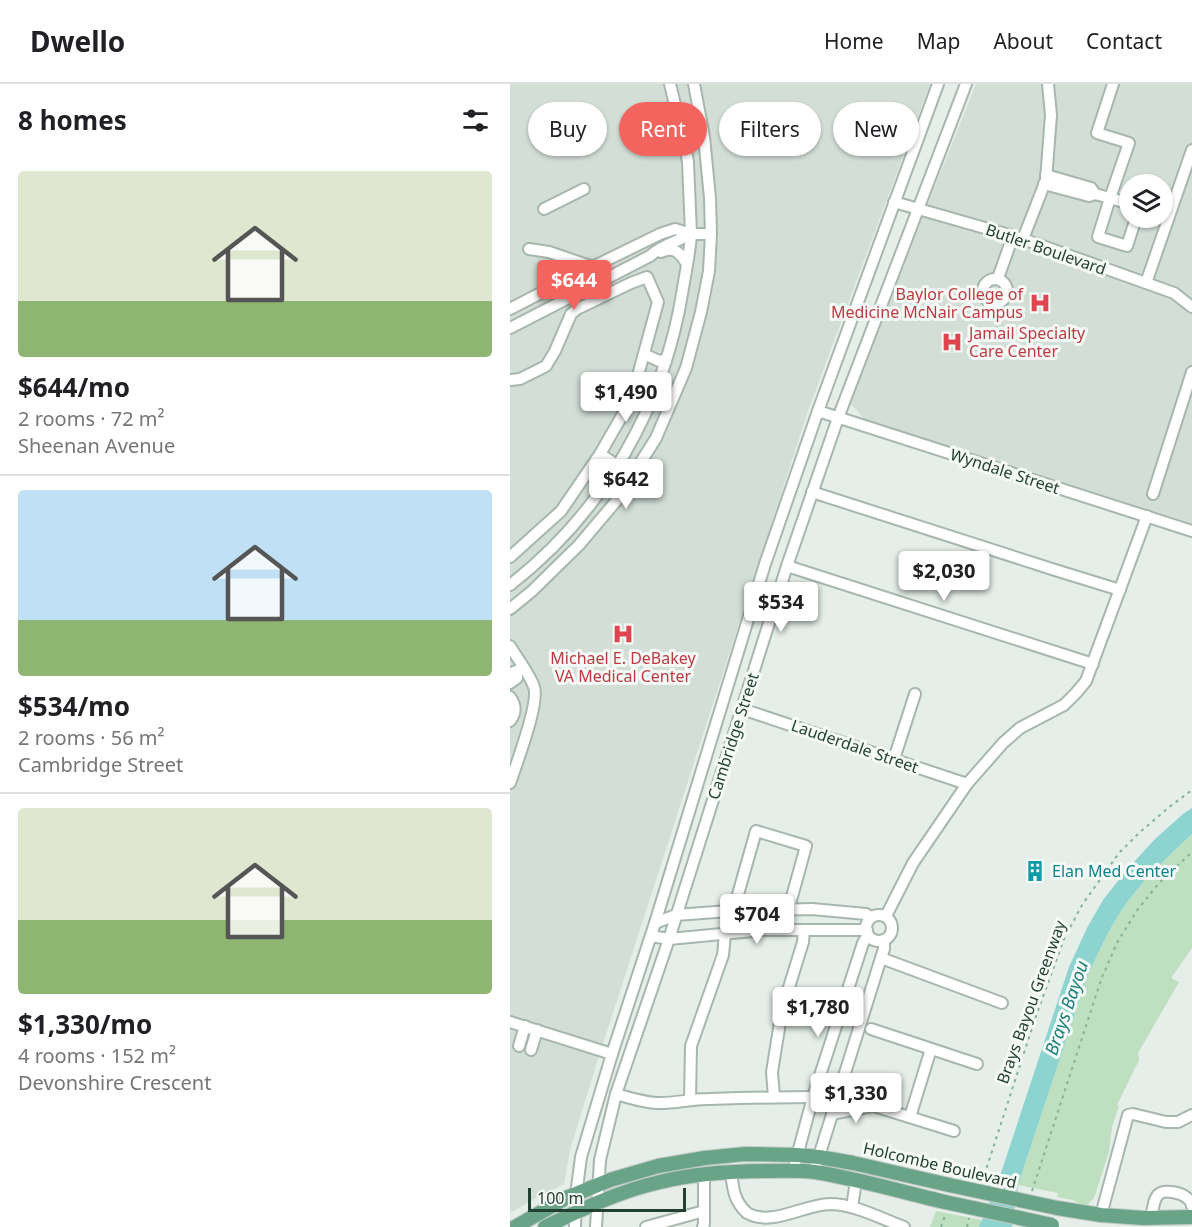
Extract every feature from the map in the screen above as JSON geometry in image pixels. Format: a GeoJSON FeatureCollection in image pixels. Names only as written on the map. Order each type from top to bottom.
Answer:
{"type":"FeatureCollection","features":[{"type":"Feature","properties":{"kind":"main road","name":"Holcombe Boulevard"},"geometry":{"type":"LineString","coordinates":[[515,1227],[566,1198],[598,1184],[658,1166],[745,1154],[819,1157],[1057,1208],[1101,1215],[1151,1218],[1192,1217]]}},
{"type":"Feature","properties":{"kind":"main road","name":"Holcombe Boulevard"},"geometry":{"type":"LineString","coordinates":[[545,1227],[597,1203],[661,1182],[704,1174],[793,1171],[814,1172],[856,1181],[946,1207],[1057,1226]]}},
{"type":"Feature","properties":{"kind":"street"},"geometry":{"type":"LineString","coordinates":[[510,585],[570,528],[601,490],[629,447],[645,415],[678,320],[691,234],[688,162],[670,84]]}},
{"type":"Feature","properties":{"kind":"street"},"geometry":{"type":"LineString","coordinates":[[510,609],[579,545],[616,500],[656,438],[686,368],[709,271],[711,234],[704,137],[694,84]]}},
{"type":"Feature","properties":{"kind":"street","name":"Cambridge Street"},"geometry":{"type":"LineString","coordinates":[[575,1227],[581,1157],[765,564],[818,411],[938,84]]}},
{"type":"Feature","properties":{"kind":"street","name":"Cambridge Street"},"geometry":{"type":"LineString","coordinates":[[596,1227],[600,1160],[616,1094],[669,939],[787,566],[837,418],[966,84]]}},
{"type":"Feature","properties":{"kind":"street"},"geometry":{"type":"LineString","coordinates":[[998,278],[1045,179],[1052,115],[1048,84]]}},
{"type":"Feature","properties":{"kind":"street"},"geometry":{"type":"LineString","coordinates":[[1113,84],[1097,133],[1129,143],[1098,237],[1127,246],[1133,228]]}},
{"type":"Feature","properties":{"kind":"street"},"geometry":{"type":"LineString","coordinates":[[1173,200],[1192,150]]}},
{"type":"Feature","properties":{"kind":"street"},"geometry":{"type":"LineString","coordinates":[[1045,179],[1091,188],[1095,194],[1119,201]]}},
{"type":"Feature","properties":{"kind":"street"},"geometry":{"type":"LineString","coordinates":[[544,209],[584,189]]}},
{"type":"Feature","properties":{"kind":"street","name":"Butler Boulevard"},"geometry":{"type":"LineString","coordinates":[[894,202],[1018,238],[1146,283],[1174,293],[1192,307]]}},
{"type":"Feature","properties":{"kind":"street"},"geometry":{"type":"LineString","coordinates":[[1146,283],[1163,228]]}},
{"type":"Feature","properties":{"kind":"street"},"geometry":{"type":"LineString","coordinates":[[510,309],[666,232],[675,229],[691,234],[711,234]]}},
{"type":"Feature","properties":{"kind":"street"},"geometry":{"type":"LineString","coordinates":[[650,256],[657,249],[691,234]]}},
{"type":"Feature","properties":{"kind":"street"},"geometry":{"type":"LineString","coordinates":[[529,249],[549,252],[592,267]]}},
{"type":"Feature","properties":{"kind":"street"},"geometry":{"type":"LineString","coordinates":[[510,328],[650,256],[670,249],[679,254],[687,264]]}},
{"type":"Feature","properties":{"kind":"street"},"geometry":{"type":"LineString","coordinates":[[624,269],[631,282]]}},
{"type":"Feature","properties":{"kind":"street"},"geometry":{"type":"LineString","coordinates":[[510,380],[520,379],[546,366],[571,314],[577,309],[646,277],[658,302],[647,355],[627,407],[597,458],[561,511],[510,557]]}},
{"type":"Feature","properties":{"kind":"street"},"geometry":{"type":"LineString","coordinates":[[647,355],[661,357],[664,360]]}},
{"type":"Feature","properties":{"kind":"street"},"geometry":{"type":"LineString","coordinates":[[1153,494],[1192,372]]}},
{"type":"Feature","properties":{"kind":"street","name":"Wyndale Street"},"geometry":{"type":"LineString","coordinates":[[818,411],[1192,531]]}},
{"type":"Feature","properties":{"kind":"street"},"geometry":{"type":"LineString","coordinates":[[597,458],[612,462],[615,469],[628,481]]}},
{"type":"Feature","properties":{"kind":"street"},"geometry":{"type":"LineString","coordinates":[[812,492],[1120,590]]}},
{"type":"Feature","properties":{"kind":"street"},"geometry":{"type":"LineString","coordinates":[[886,916],[913,863],[967,784],[1003,742],[1020,728],[1064,705],[1086,681],[1147,516]]}},
{"type":"Feature","properties":{"kind":"street"},"geometry":{"type":"LineString","coordinates":[[787,566],[1093,664]]}},
{"type":"Feature","properties":{"kind":"street"},"geometry":{"type":"LineString","coordinates":[[510,646],[517,672],[517,678],[510,683]]}},
{"type":"Feature","properties":{"kind":"street"},"geometry":{"type":"LineString","coordinates":[[510,783],[536,697],[534,685],[517,672]]}},
{"type":"Feature","properties":{"kind":"street"},"geometry":{"type":"LineString","coordinates":[[894,759],[915,694]]}},
{"type":"Feature","properties":{"kind":"street"},"geometry":{"type":"LineString","coordinates":[[510,697],[515,708],[514,716],[510,721]]}},
{"type":"Feature","properties":{"kind":"street","name":"Lauderdale Street"},"geometry":{"type":"LineString","coordinates":[[742,709],[967,784]]}},
{"type":"Feature","properties":{"kind":"street"},"geometry":{"type":"LineString","coordinates":[[736,908],[756,831],[806,846],[790,909]]}},
{"type":"Feature","properties":{"kind":"street"},"geometry":{"type":"LineString","coordinates":[[655,923],[676,915],[736,908],[812,909],[866,914],[871,917]]}},
{"type":"Feature","properties":{"kind":"street"},"geometry":{"type":"LineString","coordinates":[[651,936],[669,939],[764,930],[804,930],[867,932],[875,940],[884,940],[892,931],[891,922],[886,916],[878,915],[871,917],[867,923],[867,932],[813,1097],[793,1171]]}},
{"type":"Feature","properties":{"kind":"street"},"geometry":{"type":"LineString","coordinates":[[774,1097],[772,1071],[783,1010],[803,942],[804,930]]}},
{"type":"Feature","properties":{"kind":"street"},"geometry":{"type":"LineString","coordinates":[[690,1099],[691,1046],[723,955],[725,934]]}},
{"type":"Feature","properties":{"kind":"street"},"geometry":{"type":"LineString","coordinates":[[814,1172],[884,949],[884,940]]}},
{"type":"Feature","properties":{"kind":"street"},"geometry":{"type":"LineString","coordinates":[[881,958],[1002,1003]]}},
{"type":"Feature","properties":{"kind":"street"},"geometry":{"type":"LineString","coordinates":[[510,1022],[612,1054]]}},
{"type":"Feature","properties":{"kind":"street"},"geometry":{"type":"LineString","coordinates":[[525,1048],[531,1028]]}},
{"type":"Feature","properties":{"kind":"street"},"geometry":{"type":"LineString","coordinates":[[871,1029],[977,1064]]}},
{"type":"Feature","properties":{"kind":"street"},"geometry":{"type":"LineString","coordinates":[[910,1117],[931,1049]]}},
{"type":"Feature","properties":{"kind":"street"},"geometry":{"type":"LineString","coordinates":[[840,1090],[874,1106],[954,1131]]}},
{"type":"Feature","properties":{"kind":"street"},"geometry":{"type":"LineString","coordinates":[[616,1094],[657,1103],[674,1103],[690,1099],[813,1097]]}},
{"type":"Feature","properties":{"kind":"street"},"geometry":{"type":"LineString","coordinates":[[832,1114],[874,1106]]}},
{"type":"Feature","properties":{"kind":"street"},"geometry":{"type":"LineString","coordinates":[[1101,1215],[1128,1115],[1133,1114],[1167,1122],[1178,1122],[1192,1115]]}},
{"type":"Feature","properties":{"kind":"street"},"geometry":{"type":"LineString","coordinates":[[732,1172],[737,1202],[750,1215],[765,1222],[774,1221],[808,1208],[831,1204],[852,1207],[904,1227]]}},
{"type":"Feature","properties":{"kind":"street"},"geometry":{"type":"LineString","coordinates":[[703,1227],[704,1174]]}},
{"type":"Feature","properties":{"kind":"street"},"geometry":{"type":"LineString","coordinates":[[852,1207],[856,1181]]}},
{"type":"Feature","properties":{"kind":"street"},"geometry":{"type":"LineString","coordinates":[[1151,1218],[1158,1194],[1166,1191],[1185,1196],[1190,1200],[1192,1206]]}},
{"type":"Feature","properties":{"kind":"street"},"geometry":{"type":"LineString","coordinates":[[646,1227],[704,1211]]}},
{"type":"Feature","properties":{"kind":"path","name":"Brays Bayou Greenway"},"geometry":{"type":"LineString","coordinates":[[981,1182],[1064,939],[1082,905],[1119,853],[1153,820],[1192,790]]}},
{"type":"Feature","properties":{"kind":"path"},"geometry":{"type":"LineString","coordinates":[[1033,1187],[1102,977],[1118,941],[1138,909],[1159,883],[1192,852]]}},
{"type":"Feature","properties":{"kind":"path"},"geometry":{"type":"LineString","coordinates":[[941,1227],[946,1207]]}},
{"type":"Feature","properties":{"kind":"path"},"geometry":{"type":"LineString","coordinates":[[967,1227],[970,1216]]}},
{"type":"Feature","properties":{"kind":"shaded area","name":"Michael E. DeBakey VA Medical Center"},"geometry":{"type":"Polygon","coordinates":[[[510,84],[930,84],[919,113],[919,102],[833,102],[833,156],[903,156],[808,411],[597,1062],[570,1150],[564,1184],[510,1213],[510,84]]]}},
{"type":"Feature","properties":{"kind":"shaded area","name":"Baylor College of Medicine McNair Campus"},"geometry":{"type":"Polygon","coordinates":[[[976,84],[1192,84],[1192,524],[866,421],[851,404],[854,388],[976,84]]]}},
{"type":"Feature","properties":{"kind":"green space"},"geometry":{"type":"Polygon","coordinates":[[[1192,834],[1192,948],[1171,978],[1179,982],[1138,1053],[1139,1060],[1117,1105],[1119,1106],[1112,1127],[1109,1152],[1094,1198],[1087,1205],[1082,1205],[1073,1200],[1057,1197],[1058,1193],[1018,1185],[1087,977],[1103,943],[1121,911],[1136,891],[1156,868],[1192,834]]]}},
{"type":"Feature","properties":{"kind":"green space"},"geometry":{"type":"Polygon","coordinates":[[[936,1211],[1018,1227],[930,1227],[936,1211]]]}},
{"type":"Feature","properties":{"kind":"water","name":"Brays Bayou"},"geometry":{"type":"Polygon","coordinates":[[[1192,808],[1192,834],[1156,868],[1128,901],[1108,932],[1087,977],[1018,1185],[1012,1227],[979,1227],[997,1185],[1069,967],[1087,928],[1103,900],[1125,872],[1154,840],[1192,808]]]}},
{"type":"Feature","properties":{"kind":"place","name":"Baylor College of Medicine McNair Campus"},"geometry":{"type":"Point","coordinates":[1040,303]}},
{"type":"Feature","properties":{"kind":"place","name":"Jamail Specialty Care Center"},"geometry":{"type":"Point","coordinates":[952,342]}},
{"type":"Feature","properties":{"kind":"place","name":"Michael E. DeBakey VA Medical Center"},"geometry":{"type":"Point","coordinates":[623,634]}},
{"type":"Feature","properties":{"kind":"place","name":"Elan Med Center"},"geometry":{"type":"Point","coordinates":[1035,871]}}]}
